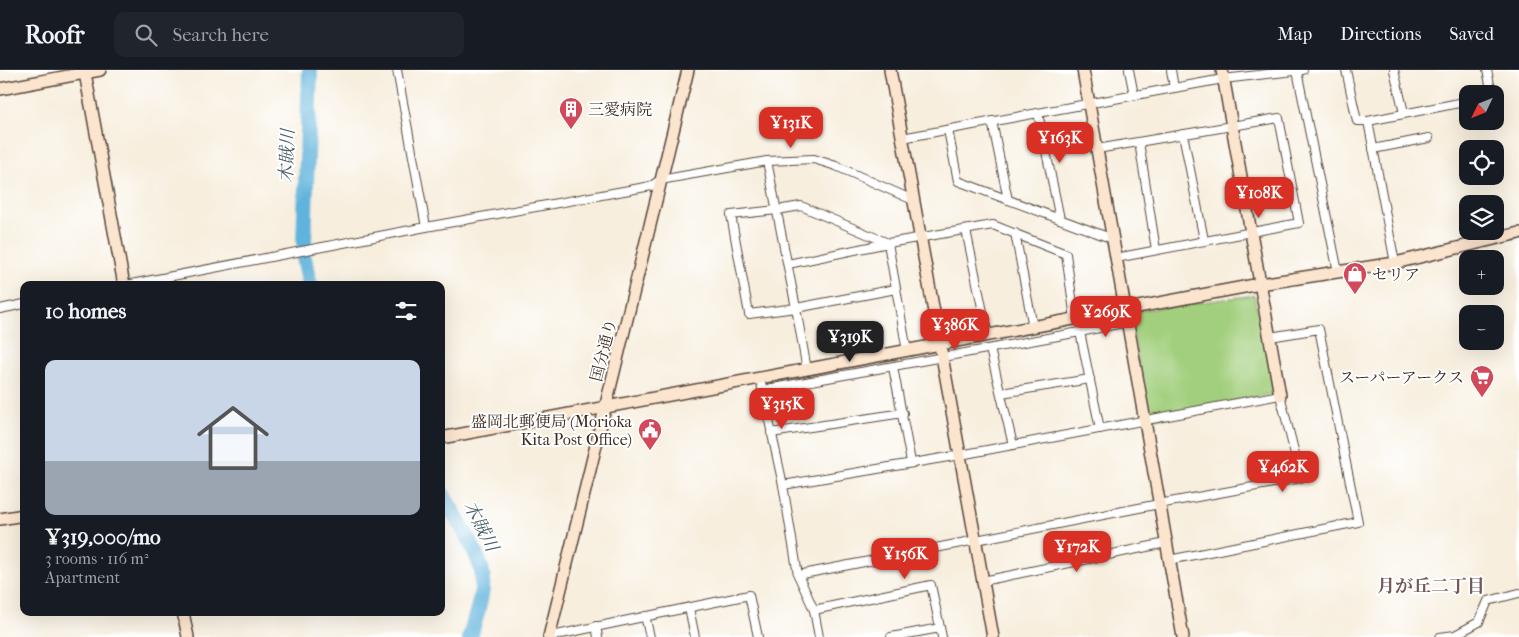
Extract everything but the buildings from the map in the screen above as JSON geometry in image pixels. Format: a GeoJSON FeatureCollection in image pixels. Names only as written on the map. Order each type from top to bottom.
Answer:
{"type":"FeatureCollection","features":[{"type":"Feature","properties":{"kind":"street"},"geometry":{"type":"LineString","coordinates":[[0,89],[100,70]]}},
{"type":"Feature","properties":{"kind":"street"},"geometry":{"type":"LineString","coordinates":[[397,70],[426,227]]}},
{"type":"Feature","properties":{"kind":"street","name":"国分通り"},"geometry":{"type":"LineString","coordinates":[[548,637],[688,70]]}},
{"type":"Feature","properties":{"kind":"street"},"geometry":{"type":"LineString","coordinates":[[890,70],[993,637]]}},
{"type":"Feature","properties":{"kind":"street"},"geometry":{"type":"LineString","coordinates":[[1083,70],[1182,637]]}},
{"type":"Feature","properties":{"kind":"street"},"geometry":{"type":"LineString","coordinates":[[1129,70],[1134,95]]}},
{"type":"Feature","properties":{"kind":"street"},"geometry":{"type":"LineString","coordinates":[[1171,70],[1174,88]]}},
{"type":"Feature","properties":{"kind":"street"},"geometry":{"type":"LineString","coordinates":[[1346,70],[1357,121],[1368,121],[1459,103]]}},
{"type":"Feature","properties":{"kind":"street"},"geometry":{"type":"LineString","coordinates":[[1394,70],[1404,113]]}},
{"type":"Feature","properties":{"kind":"street"},"geometry":{"type":"LineString","coordinates":[[1487,70],[1490,85]]}},
{"type":"Feature","properties":{"kind":"street"},"geometry":{"type":"LineString","coordinates":[[902,138],[1174,88],[1222,74],[1268,71],[1276,74],[1300,71],[1338,272]]}},
{"type":"Feature","properties":{"kind":"street"},"geometry":{"type":"LineString","coordinates":[[85,73],[124,281]]}},
{"type":"Feature","properties":{"kind":"street"},"geometry":{"type":"LineString","coordinates":[[798,575],[1301,478],[1280,396],[1222,74]]}},
{"type":"Feature","properties":{"kind":"street"},"geometry":{"type":"LineString","coordinates":[[1038,113],[1060,219]]}},
{"type":"Feature","properties":{"kind":"street"},"geometry":{"type":"LineString","coordinates":[[1097,149],[1279,118],[1298,223],[1116,258]]}},
{"type":"Feature","properties":{"kind":"street"},"geometry":{"type":"LineString","coordinates":[[992,121],[1008,200]]}},
{"type":"Feature","properties":{"kind":"street"},"geometry":{"type":"LineString","coordinates":[[1368,121],[1395,262]]}},
{"type":"Feature","properties":{"kind":"street"},"geometry":{"type":"LineString","coordinates":[[948,130],[958,181],[1113,239]]}},
{"type":"Feature","properties":{"kind":"street"},"geometry":{"type":"LineString","coordinates":[[1183,134],[1204,240]]}},
{"type":"Feature","properties":{"kind":"street"},"geometry":{"type":"LineString","coordinates":[[1373,149],[1429,138]]}},
{"type":"Feature","properties":{"kind":"street"},"geometry":{"type":"LineString","coordinates":[[1139,142],[1156,250]]}},
{"type":"Feature","properties":{"kind":"street"},"geometry":{"type":"LineString","coordinates":[[146,281],[651,186],[660,180],[767,160],[814,159],[836,166],[913,200]]}},
{"type":"Feature","properties":{"kind":"street"},"geometry":{"type":"LineString","coordinates":[[767,160],[807,370]]}},
{"type":"Feature","properties":{"kind":"street"},"geometry":{"type":"LineString","coordinates":[[888,242],[801,206],[731,215],[749,314],[796,308],[896,289]]}},
{"type":"Feature","properties":{"kind":"street"},"geometry":{"type":"LineString","coordinates":[[788,264],[888,242],[993,225],[1066,254],[1075,319]]}},
{"type":"Feature","properties":{"kind":"street"},"geometry":{"type":"LineString","coordinates":[[966,230],[988,336]]}},
{"type":"Feature","properties":{"kind":"street"},"geometry":{"type":"LineString","coordinates":[[1015,233],[1033,327]]}},
{"type":"Feature","properties":{"kind":"street"},"geometry":{"type":"LineString","coordinates":[[761,384],[807,370],[1260,284],[1395,262],[1519,233]]}},
{"type":"Feature","properties":{"kind":"street"},"geometry":{"type":"LineString","coordinates":[[888,242],[907,351]]}},
{"type":"Feature","properties":{"kind":"street"},"geometry":{"type":"LineString","coordinates":[[0,309],[20,305]]}},
{"type":"Feature","properties":{"kind":"street"},"geometry":{"type":"LineString","coordinates":[[445,437],[605,408],[761,384],[893,367],[1128,322]]}},
{"type":"Feature","properties":{"kind":"street"},"geometry":{"type":"LineString","coordinates":[[1169,560],[1358,522],[1319,329],[1270,337]]}},
{"type":"Feature","properties":{"kind":"street"},"geometry":{"type":"LineString","coordinates":[[1080,332],[1100,429]]}},
{"type":"Feature","properties":{"kind":"street"},"geometry":{"type":"LineString","coordinates":[[990,349],[1013,445]]}},
{"type":"Feature","properties":{"kind":"street"},"geometry":{"type":"LineString","coordinates":[[893,367],[911,462]]}},
{"type":"Feature","properties":{"kind":"street"},"geometry":{"type":"LineString","coordinates":[[1001,394],[1090,379]]}},
{"type":"Feature","properties":{"kind":"street"},"geometry":{"type":"LineString","coordinates":[[761,384],[798,575],[814,610],[819,637]]}},
{"type":"Feature","properties":{"kind":"street"},"geometry":{"type":"LineString","coordinates":[[782,485],[960,455],[1280,396]]}},
{"type":"Feature","properties":{"kind":"street"},"geometry":{"type":"LineString","coordinates":[[771,433],[903,413]]}},
{"type":"Feature","properties":{"kind":"street"},"geometry":{"type":"LineString","coordinates":[[0,519],[20,516]]}},
{"type":"Feature","properties":{"kind":"street"},"geometry":{"type":"LineString","coordinates":[[983,581],[1166,543]]}},
{"type":"Feature","properties":{"kind":"street"},"geometry":{"type":"LineString","coordinates":[[814,610],[931,585],[942,637]]}},
{"type":"Feature","properties":{"kind":"street"},"geometry":{"type":"LineString","coordinates":[[1440,637],[1455,635],[1479,622],[1488,601],[1519,593]]}},
{"type":"Feature","properties":{"kind":"street"},"geometry":{"type":"LineString","coordinates":[[548,637],[749,595],[758,637]]}},
{"type":"Feature","properties":{"kind":"street"},"geometry":{"type":"LineString","coordinates":[[689,608],[695,637]]}},
{"type":"Feature","properties":{"kind":"street"},"geometry":{"type":"LineString","coordinates":[[184,616],[188,637]]}},
{"type":"Feature","properties":{"kind":"street"},"geometry":{"type":"LineString","coordinates":[[645,616],[650,637]]}},
{"type":"Feature","properties":{"kind":"street"},"geometry":{"type":"LineString","coordinates":[[596,626],[598,637]]}},
{"type":"Feature","properties":{"kind":"street"},"geometry":{"type":"LineString","coordinates":[[891,637],[940,628]]}},
{"type":"Feature","properties":{"kind":"green space"},"geometry":{"type":"Polygon","coordinates":[[[1254,295],[1275,393],[1149,420],[1129,312],[1254,295]]]}},
{"type":"Feature","properties":{"kind":"waterway","name":"木賊川"},"geometry":{"type":"LineString","coordinates":[[304,243],[310,70]]}},
{"type":"Feature","properties":{"kind":"waterway","name":"木賊川"},"geometry":{"type":"LineString","coordinates":[[304,258],[309,281]]}},
{"type":"Feature","properties":{"kind":"waterway","name":"木賊川"},"geometry":{"type":"LineString","coordinates":[[445,499],[471,544],[482,572],[481,596],[470,637]]}},
{"type":"Feature","properties":{"kind":"place","name":"三愛病院"},"geometry":{"type":"Point","coordinates":[571,130]}},
{"type":"Feature","properties":{"kind":"place","name":"セリア"},"geometry":{"type":"Point","coordinates":[1355,295]}},
{"type":"Feature","properties":{"kind":"place","name":"スーパーアークス"},"geometry":{"type":"Point","coordinates":[1482,398]}},
{"type":"Feature","properties":{"kind":"place","name":"盛岡北郵便局 (Morioka Kita Post Office)"},"geometry":{"type":"Point","coordinates":[650,451]}},
{"type":"Feature","properties":{"kind":"district","name":"月が丘二丁目"},"geometry":{"type":"Point","coordinates":[1431,586]}}]}
